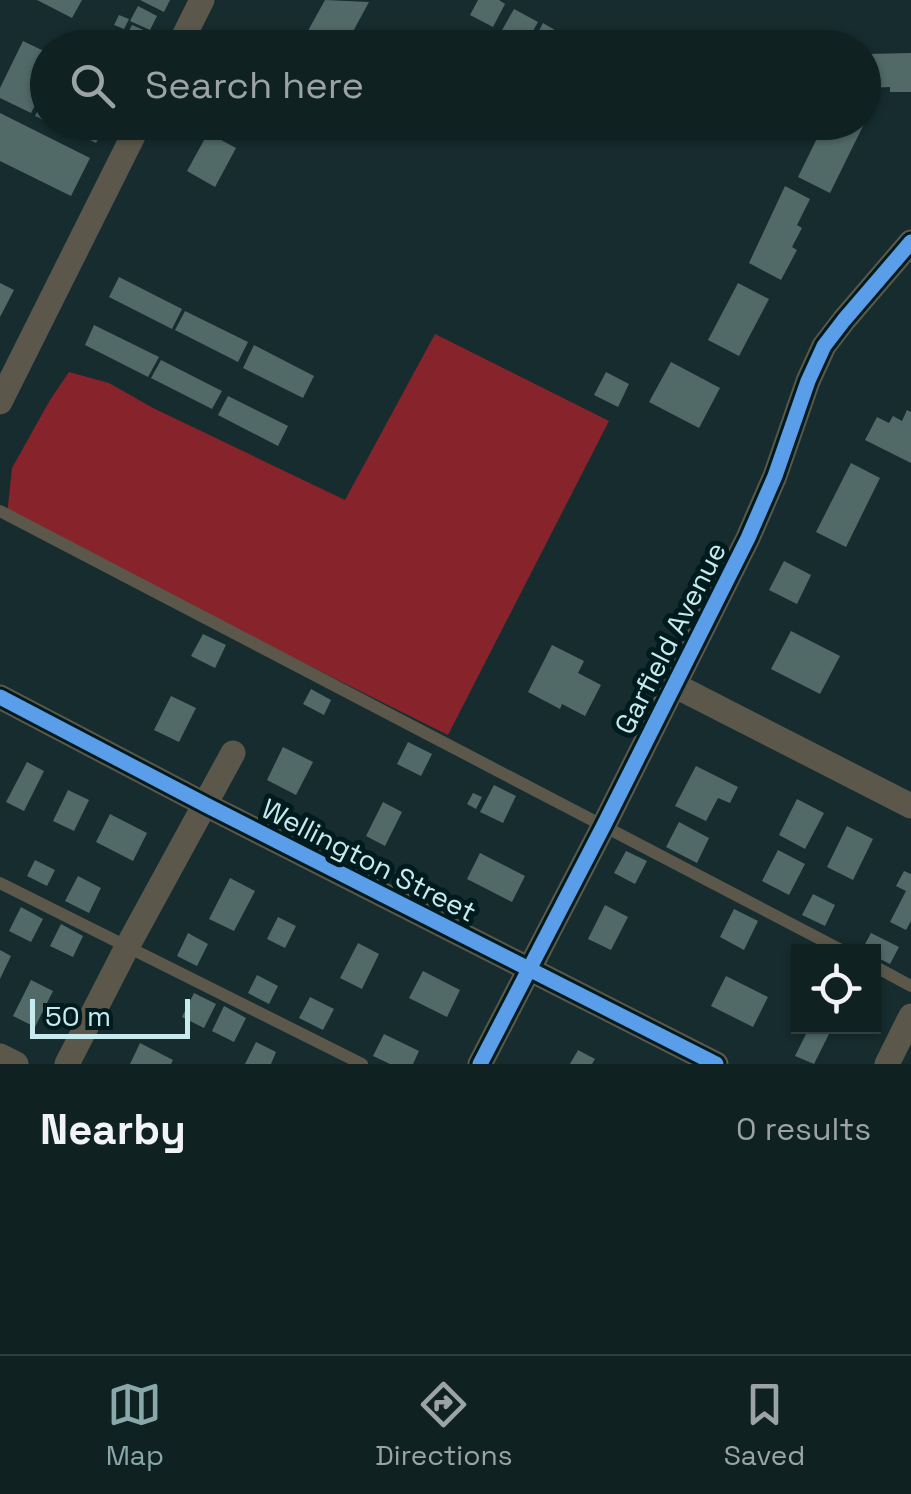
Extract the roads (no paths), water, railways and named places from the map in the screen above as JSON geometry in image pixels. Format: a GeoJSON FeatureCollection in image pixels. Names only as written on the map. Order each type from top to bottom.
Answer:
{"type":"FeatureCollection","features":[{"type":"Feature","properties":{"kind":"street"},"geometry":{"type":"LineString","coordinates":[[187,30],[202,0]]}},
{"type":"Feature","properties":{"kind":"street"},"geometry":{"type":"LineString","coordinates":[[0,402],[131,140]]}},
{"type":"Feature","properties":{"kind":"street","name":"Garfield Avenue"},"geometry":{"type":"LineString","coordinates":[[480,1064],[748,538],[824,346],[911,242]]}},
{"type":"Feature","properties":{"kind":"street"},"geometry":{"type":"LineString","coordinates":[[674,685],[911,806]]}},
{"type":"Feature","properties":{"kind":"street","name":"Wellington Street"},"geometry":{"type":"LineString","coordinates":[[0,697],[716,1064]]}},
{"type":"Feature","properties":{"kind":"street"},"geometry":{"type":"LineString","coordinates":[[67,1064],[233,753]]}},
{"type":"Feature","properties":{"kind":"street"},"geometry":{"type":"LineString","coordinates":[[887,1064],[911,1016]]}},
{"type":"Feature","properties":{"kind":"street"},"geometry":{"type":"LineString","coordinates":[[0,1056],[16,1064]]}},
{"type":"Feature","properties":{"kind":"lane"},"geometry":{"type":"LineString","coordinates":[[0,512],[830,944]]}},
{"type":"Feature","properties":{"kind":"lane"},"geometry":{"type":"LineString","coordinates":[[0,883],[362,1064]]}},
{"type":"Feature","properties":{"kind":"lane"},"geometry":{"type":"LineString","coordinates":[[881,970],[911,986]]}}]}
